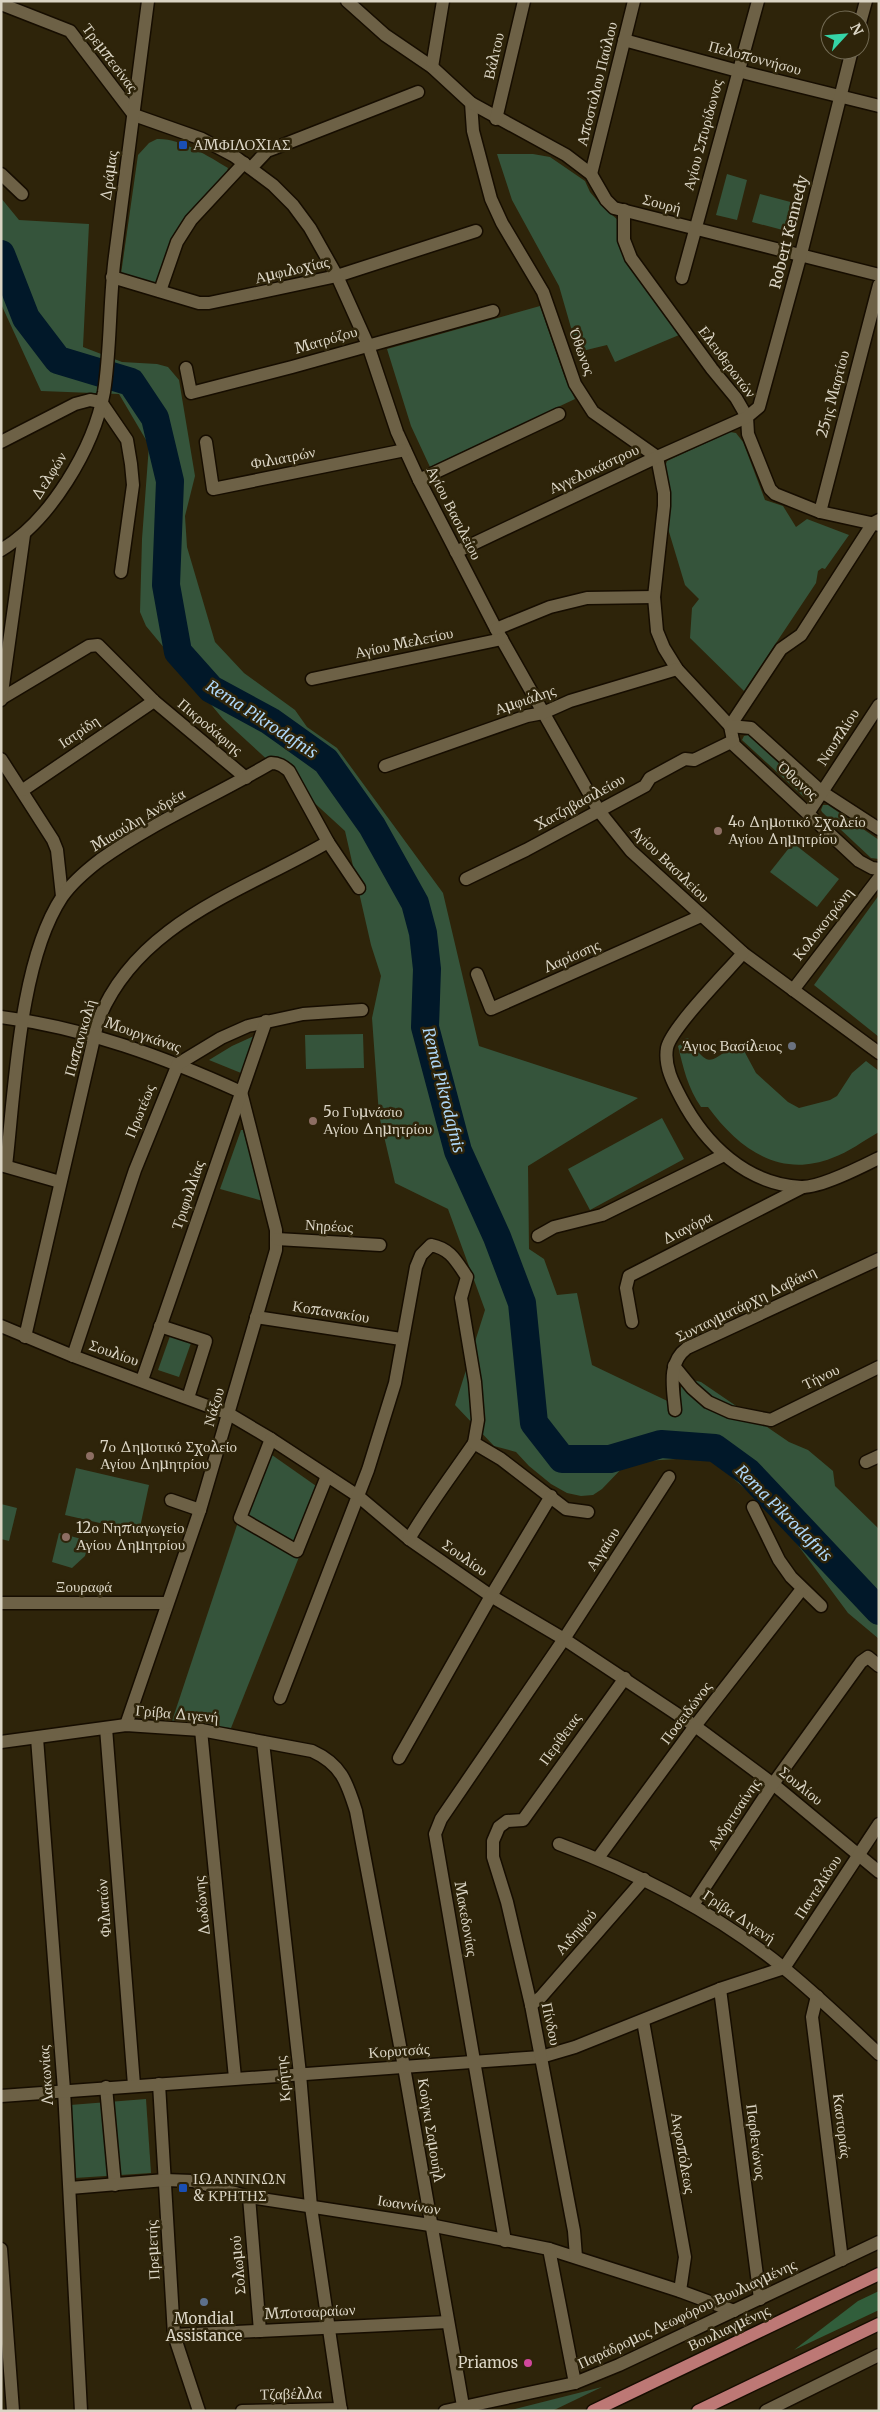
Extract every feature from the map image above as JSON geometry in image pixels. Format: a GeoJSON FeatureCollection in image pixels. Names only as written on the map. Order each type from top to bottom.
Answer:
{"type":"FeatureCollection","features":[{"type":"Feature","properties":{"kind":"main road","name":"Βουλιαγμένης"},"geometry":{"type":"LineString","coordinates":[[593,2411],[879,2274]]}},
{"type":"Feature","properties":{"kind":"main road"},"geometry":{"type":"LineString","coordinates":[[698,2411],[879,2324]]}},
{"type":"Feature","properties":{"kind":"street","name":"Δράμας"},"geometry":{"type":"LineString","coordinates":[[108,355],[112,277],[148,1]]}},
{"type":"Feature","properties":{"kind":"street"},"geometry":{"type":"LineString","coordinates":[[347,1],[384,35],[432,67],[470,103]]}},
{"type":"Feature","properties":{"kind":"street"},"geometry":{"type":"LineString","coordinates":[[432,67],[443,1]]}},
{"type":"Feature","properties":{"kind":"street","name":"Βάλτου"},"geometry":{"type":"LineString","coordinates":[[496,119],[524,1]]}},
{"type":"Feature","properties":{"kind":"street","name":"Αποστόλου Παύλου"},"geometry":{"type":"LineString","coordinates":[[591,174],[634,1]]}},
{"type":"Feature","properties":{"kind":"street","name":"Αγίου Σπυρίδωνος"},"geometry":{"type":"LineString","coordinates":[[682,278],[758,1]]}},
{"type":"Feature","properties":{"kind":"street","name":"Τρεμπεσίνας"},"geometry":{"type":"LineString","coordinates":[[1,4],[70,30],[134,115]]}},
{"type":"Feature","properties":{"kind":"street","name":"Πελοποννήσου"},"geometry":{"type":"LineString","coordinates":[[624,40],[879,106]]}},
{"type":"Feature","properties":{"kind":"street","name":"Robert Kennedy"},"geometry":{"type":"LineString","coordinates":[[747,417],[759,406],[763,398],[849,60]]}},
{"type":"Feature","properties":{"kind":"street"},"geometry":{"type":"LineString","coordinates":[[160,292],[172,255],[191,220],[248,165],[275,148],[418,92]]}},
{"type":"Feature","properties":{"kind":"street","name":"Σουρή"},"geometry":{"type":"LineString","coordinates":[[470,103],[496,119],[566,154],[591,174],[606,200],[614,208],[879,275]]}},
{"type":"Feature","properties":{"kind":"street","name":"Όθωνος"},"geometry":{"type":"LineString","coordinates":[[470,103],[473,131],[491,199],[502,223],[543,292],[575,384],[593,412],[656,457]]}},
{"type":"Feature","properties":{"kind":"street","name":"Αγίου Βασιλείου"},"geometry":{"type":"LineString","coordinates":[[134,115],[202,139],[248,165],[293,205],[310,228],[337,276],[368,345],[405,450],[419,480],[499,634],[599,811],[631,851],[743,954],[879,1053]]}},
{"type":"Feature","properties":{"kind":"street"},"geometry":{"type":"LineString","coordinates":[[1,174],[22,194]]}},
{"type":"Feature","properties":{"kind":"street","name":"Ελευθερωτών"},"geometry":{"type":"LineString","coordinates":[[624,210],[624,240],[631,258],[712,369],[736,398],[747,417],[748,434],[770,488],[784,499],[820,512],[877,523]]}},
{"type":"Feature","properties":{"kind":"street","name":"Αμφιλοχίας"},"geometry":{"type":"LineString","coordinates":[[112,277],[199,303],[209,303],[337,276],[476,231]]}},
{"type":"Feature","properties":{"kind":"street","name":"25ης Μαρτίου"},"geometry":{"type":"LineString","coordinates":[[820,512],[879,285]]}},
{"type":"Feature","properties":{"kind":"street","name":"Ματρόζου"},"geometry":{"type":"LineString","coordinates":[[186,368],[191,392],[292,367],[493,310]]}},
{"type":"Feature","properties":{"kind":"street","name":"Δελφών"},"geometry":{"type":"LineString","coordinates":[[1,550],[24,535],[39,520],[63,488],[95,422],[102,397],[108,355]]}},
{"type":"Feature","properties":{"kind":"street"},"geometry":{"type":"LineString","coordinates":[[1,442],[75,404],[102,397],[127,440],[131,464],[133,486],[121,572]]}},
{"type":"Feature","properties":{"kind":"street"},"geometry":{"type":"LineString","coordinates":[[419,480],[559,414]]}},
{"type":"Feature","properties":{"kind":"street","name":"Αγγελοκάστρου"},"geometry":{"type":"LineString","coordinates":[[456,552],[656,457],[747,417]]}},
{"type":"Feature","properties":{"kind":"street","name":"Φιλιατρών"},"geometry":{"type":"LineString","coordinates":[[206,442],[213,489],[405,450]]}},
{"type":"Feature","properties":{"kind":"street"},"geometry":{"type":"LineString","coordinates":[[656,457],[664,506],[654,597],[657,630],[677,669],[730,726],[733,741]]}},
{"type":"Feature","properties":{"kind":"street"},"geometry":{"type":"LineString","coordinates":[[730,726],[781,649],[801,635],[877,523]]}},
{"type":"Feature","properties":{"kind":"street"},"geometry":{"type":"LineString","coordinates":[[1,699],[24,535]]}},
{"type":"Feature","properties":{"kind":"street","name":"Αγίου Μελετίου"},"geometry":{"type":"LineString","coordinates":[[312,678],[499,634],[550,607],[587,598],[654,597]]}},
{"type":"Feature","properties":{"kind":"street","name":"Πικροδάφιης"},"geometry":{"type":"LineString","coordinates":[[1,699],[94,645],[101,646],[154,701],[246,778]]}},
{"type":"Feature","properties":{"kind":"street","name":"Αμφιάλης"},"geometry":{"type":"LineString","coordinates":[[385,766],[527,716],[543,713],[570,701],[677,669]]}},
{"type":"Feature","properties":{"kind":"street","name":"Ιατρίδη"},"geometry":{"type":"LineString","coordinates":[[23,790],[154,701]]}},
{"type":"Feature","properties":{"kind":"street","name":"Ναυπλίου"},"geometry":{"type":"LineString","coordinates":[[809,812],[879,704]]}},
{"type":"Feature","properties":{"kind":"street","name":"Όθωνος"},"geometry":{"type":"LineString","coordinates":[[730,726],[751,728],[822,792],[879,829]]}},
{"type":"Feature","properties":{"kind":"street","name":"Όθωνος"},"geometry":{"type":"LineString","coordinates":[[733,741],[734,745],[809,812],[859,861],[872,868],[879,869]]}},
{"type":"Feature","properties":{"kind":"street","name":"Χατζηβασιλείου"},"geometry":{"type":"LineString","coordinates":[[466,879],[526,850],[645,786],[650,778],[685,759],[694,760],[733,741]]}},
{"type":"Feature","properties":{"kind":"street"},"geometry":{"type":"LineString","coordinates":[[1,759],[23,790],[57,850],[62,896]]}},
{"type":"Feature","properties":{"kind":"street","name":"Μιαούλη Ανδρέα"},"geometry":{"type":"LineString","coordinates":[[3,1165],[23,1020],[34,963],[49,922],[62,896],[100,860],[271,763],[278,763],[289,771],[328,842]]}},
{"type":"Feature","properties":{"kind":"street"},"geometry":{"type":"LineString","coordinates":[[328,842],[359,888]]}},
{"type":"Feature","properties":{"kind":"street","name":"Παπανικολή"},"geometry":{"type":"LineString","coordinates":[[25,1337],[95,1035],[106,1000],[114,986],[147,950],[187,918],[213,902],[328,842]]}},
{"type":"Feature","properties":{"kind":"street","name":"Κολοκοτρώνη"},"geometry":{"type":"LineString","coordinates":[[793,990],[879,878]]}},
{"type":"Feature","properties":{"kind":"street","name":"Λαρίσσης"},"geometry":{"type":"LineString","coordinates":[[477,974],[491,1010],[701,916]]}},
{"type":"Feature","properties":{"kind":"street"},"geometry":{"type":"LineString","coordinates":[[743,954],[676,1029],[667,1049],[669,1072],[694,1121],[724,1155],[734,1163],[769,1181],[803,1187],[840,1175],[879,1158]]}},
{"type":"Feature","properties":{"kind":"street"},"geometry":{"type":"LineString","coordinates":[[178,1064],[220,1038],[266,1021],[303,1014],[362,1010]]}},
{"type":"Feature","properties":{"kind":"street","name":"Μουργκάνας"},"geometry":{"type":"LineString","coordinates":[[1,1017],[95,1035],[178,1064],[241,1092]]}},
{"type":"Feature","properties":{"kind":"street","name":"Τριφυλλίας"},"geometry":{"type":"LineString","coordinates":[[142,1380],[266,1021]]}},
{"type":"Feature","properties":{"kind":"street","name":"Πρωτέως"},"geometry":{"type":"LineString","coordinates":[[73,1356],[134,1170],[178,1064]]}},
{"type":"Feature","properties":{"kind":"street","name":"Νάξου"},"geometry":{"type":"LineString","coordinates":[[126,1725],[166,1603],[200,1510],[276,1250],[277,1239],[241,1092]]}},
{"type":"Feature","properties":{"kind":"street"},"geometry":{"type":"LineString","coordinates":[[538,1236],[554,1228],[602,1215],[724,1155]]}},
{"type":"Feature","properties":{"kind":"street"},"geometry":{"type":"LineString","coordinates":[[3,1165],[60,1182]]}},
{"type":"Feature","properties":{"kind":"street","name":"Διαγόρα"},"geometry":{"type":"LineString","coordinates":[[632,1322],[626,1288],[629,1276],[803,1187]]}},
{"type":"Feature","properties":{"kind":"street","name":"Νηρέως"},"geometry":{"type":"LineString","coordinates":[[277,1239],[380,1245]]}},
{"type":"Feature","properties":{"kind":"street"},"geometry":{"type":"LineString","coordinates":[[280,1698],[358,1496],[395,1383],[401,1339],[419,1261],[432,1245],[443,1247],[451,1252],[467,1277],[461,1298],[475,1382],[478,1420],[474,1443],[430,1503],[409,1539]]}},
{"type":"Feature","properties":{"kind":"street","name":"Συνταγματάρχη Δαβάκη"},"geometry":{"type":"LineString","coordinates":[[675,1410],[674,1366],[678,1356],[687,1348],[879,1259]]}},
{"type":"Feature","properties":{"kind":"street","name":"Κοπανακίου"},"geometry":{"type":"LineString","coordinates":[[256,1317],[401,1339]]}},
{"type":"Feature","properties":{"kind":"street","name":"Σουλίου"},"geometry":{"type":"LineString","coordinates":[[1,1326],[73,1356],[142,1380],[229,1414],[271,1439],[358,1496],[409,1539],[491,1596],[564,1639],[695,1726],[773,1784],[879,1872]]}},
{"type":"Feature","properties":{"kind":"street"},"geometry":{"type":"LineString","coordinates":[[160,1326],[206,1341],[188,1398]]}},
{"type":"Feature","properties":{"kind":"street","name":"Τήνου"},"geometry":{"type":"LineString","coordinates":[[674,1366],[692,1388],[708,1402],[730,1412],[770,1420],[879,1367]]}},
{"type":"Feature","properties":{"kind":"street"},"geometry":{"type":"LineString","coordinates":[[271,1439],[240,1518],[297,1551],[327,1476]]}},
{"type":"Feature","properties":{"kind":"street"},"geometry":{"type":"LineString","coordinates":[[474,1443],[501,1459],[566,1509],[588,1512]]}},
{"type":"Feature","properties":{"kind":"street"},"geometry":{"type":"LineString","coordinates":[[866,1462],[879,1456]]}},
{"type":"Feature","properties":{"kind":"street","name":"Αιγαίου"},"geometry":{"type":"LineString","coordinates":[[564,1639],[669,1477]]}},
{"type":"Feature","properties":{"kind":"street"},"geometry":{"type":"LineString","coordinates":[[399,1758],[491,1596],[551,1496]]}},
{"type":"Feature","properties":{"kind":"street"},"geometry":{"type":"LineString","coordinates":[[171,1500],[200,1510]]}},
{"type":"Feature","properties":{"kind":"street"},"geometry":{"type":"LineString","coordinates":[[753,1507],[779,1560],[802,1589],[821,1606]]}},
{"type":"Feature","properties":{"kind":"street","name":"Ποσειδώνος"},"geometry":{"type":"LineString","coordinates":[[598,1858],[695,1726],[802,1589]]}},
{"type":"Feature","properties":{"kind":"street","name":"Ξουραφά"},"geometry":{"type":"LineString","coordinates":[[1,1603],[166,1603]]}},
{"type":"Feature","properties":{"kind":"street","name":"Μακεδονίας"},"geometry":{"type":"LineString","coordinates":[[505,2241],[435,1834],[441,1819],[564,1639]]}},
{"type":"Feature","properties":{"kind":"street","name":"Ανδριτσαίνης"},"geometry":{"type":"LineString","coordinates":[[693,1905],[773,1784],[861,1662],[868,1657],[879,1666]]}},
{"type":"Feature","properties":{"kind":"street","name":"Περίθειας"},"geometry":{"type":"LineString","coordinates":[[523,1820],[625,1678]]}},
{"type":"Feature","properties":{"kind":"street","name":"Γρίβα Διγενή"},"geometry":{"type":"LineString","coordinates":[[1,1742],[126,1725],[201,1730],[312,1752],[327,1758],[341,1773]]}},
{"type":"Feature","properties":{"kind":"street","name":"Φιλιατών"},"geometry":{"type":"LineString","coordinates":[[106,1728],[134,2085]]}},
{"type":"Feature","properties":{"kind":"street","name":"Δωδώνης"},"geometry":{"type":"LineString","coordinates":[[201,1730],[235,2078]]}},
{"type":"Feature","properties":{"kind":"street","name":"Λακωνίας"},"geometry":{"type":"LineString","coordinates":[[37,1738],[64,2090],[82,2411]]}},
{"type":"Feature","properties":{"kind":"street","name":"Κρήτης"},"geometry":{"type":"LineString","coordinates":[[263,1742],[300,2074],[311,2207],[341,2410]]}},
{"type":"Feature","properties":{"kind":"street","name":"Κούγκι Σαμουήλ"},"geometry":{"type":"LineString","coordinates":[[341,1773],[356,1811],[404,2067],[463,2406]]}},
{"type":"Feature","properties":{"kind":"street","name":"Πίνδου"},"geometry":{"type":"LineString","coordinates":[[523,1820],[507,1821],[499,1827],[493,1841],[493,1857],[507,1902],[531,2005],[574,2231],[576,2257]]}},
{"type":"Feature","properties":{"kind":"street","name":"Παντελίδου"},"geometry":{"type":"LineString","coordinates":[[784,1968],[879,1824]]}},
{"type":"Feature","properties":{"kind":"street","name":"Γρίβα Διγενή"},"geometry":{"type":"LineString","coordinates":[[559,1844],[598,1858],[644,1879],[693,1905],[784,1968],[879,2054]]}},
{"type":"Feature","properties":{"kind":"street","name":"Αιδηψού"},"geometry":{"type":"LineString","coordinates":[[531,2005],[541,1997],[644,1879]]}},
{"type":"Feature","properties":{"kind":"street","name":"Κορυτσάς"},"geometry":{"type":"LineString","coordinates":[[1,2096],[541,2056],[575,2047],[720,1989],[784,1968]]}},
{"type":"Feature","properties":{"kind":"street","name":"Παρθενώνος"},"geometry":{"type":"LineString","coordinates":[[720,1989],[760,2299]]}},
{"type":"Feature","properties":{"kind":"street","name":"Καστοριάς"},"geometry":{"type":"LineString","coordinates":[[817,1996],[812,2017],[842,2260]]}},
{"type":"Feature","properties":{"kind":"street","name":"Ακροπόλεως"},"geometry":{"type":"LineString","coordinates":[[643,2021],[685,2257],[680,2291]]}},
{"type":"Feature","properties":{"kind":"street","name":"Πρεμετής"},"geometry":{"type":"LineString","coordinates":[[159,2084],[174,2335],[199,2411]]}},
{"type":"Feature","properties":{"kind":"street"},"geometry":{"type":"LineString","coordinates":[[106,2087],[115,2184]]}},
{"type":"Feature","properties":{"kind":"street","name":"Ιωαννίνων"},"geometry":{"type":"LineString","coordinates":[[70,2188],[165,2180],[194,2182],[249,2197],[430,2224],[549,2249],[680,2291],[734,2312]]}},
{"type":"Feature","properties":{"kind":"street","name":"Σολωμού"},"geometry":{"type":"LineString","coordinates":[[249,2197],[260,2331]]}},
{"type":"Feature","properties":{"kind":"street","name":"Παράδρομος Λεωφόρου Βουλιαγμένης"},"geometry":{"type":"LineString","coordinates":[[445,2411],[574,2383],[619,2365],[734,2312],[879,2242]]}},
{"type":"Feature","properties":{"kind":"street"},"geometry":{"type":"LineString","coordinates":[[1,2249],[13,2411]]}},
{"type":"Feature","properties":{"kind":"street"},"geometry":{"type":"LineString","coordinates":[[549,2249],[574,2383]]}},
{"type":"Feature","properties":{"kind":"street","name":"Μποτσαραίων"},"geometry":{"type":"LineString","coordinates":[[174,2335],[448,2322]]}},
{"type":"Feature","properties":{"kind":"street"},"geometry":{"type":"LineString","coordinates":[[766,2411],[879,2355]]}},
{"type":"Feature","properties":{"kind":"street","name":"Τζαβέλλα"},"geometry":{"type":"LineString","coordinates":[[242,2411],[341,2410]]}},
{"type":"Feature","properties":{"kind":"green space"},"geometry":{"type":"Polygon","coordinates":[[[157,139],[166,139],[185,145],[228,168],[226,174],[185,218],[159,284],[121,274],[138,155],[149,143],[157,139]]]}},
{"type":"Feature","properties":{"kind":"green space"},"geometry":{"type":"Polygon","coordinates":[[[497,154],[533,154],[550,157],[585,181],[590,192],[619,221],[625,261],[679,335],[615,362],[607,345],[578,352],[559,286],[512,200],[497,154]]]}},
{"type":"Feature","properties":{"kind":"green space"},"geometry":{"type":"Polygon","coordinates":[[[727,174],[747,180],[737,220],[716,215],[727,174]]]}},
{"type":"Feature","properties":{"kind":"green space"},"geometry":{"type":"Polygon","coordinates":[[[760,194],[802,205],[794,233],[752,222],[760,194]]]}},
{"type":"Feature","properties":{"kind":"green space"},"geometry":{"type":"Polygon","coordinates":[[[1,198],[19,220],[89,224],[83,347],[122,362],[157,364],[168,367],[179,380],[195,476],[185,516],[187,547],[215,642],[244,673],[295,710],[307,727],[337,748],[443,893],[479,1046],[638,1098],[528,1166],[529,1249],[544,1259],[557,1295],[577,1293],[592,1365],[680,1407],[681,1387],[689,1379],[701,1382],[789,1442],[808,1450],[833,1471],[835,1486],[879,1529],[879,1639],[848,1613],[777,1517],[709,1457],[628,1462],[602,1489],[593,1495],[581,1496],[567,1493],[551,1484],[529,1466],[516,1452],[494,1446],[455,1405],[485,1310],[448,1209],[395,1183],[379,1115],[372,1018],[381,976],[371,945],[345,831],[223,719],[146,626],[140,612],[142,539],[149,445],[119,394],[41,391],[1,304],[1,198]]]}},
{"type":"Feature","properties":{"kind":"green space"},"geometry":{"type":"Polygon","coordinates":[[[540,306],[565,378],[575,399],[430,467],[411,426],[387,349],[540,306]]]}},
{"type":"Feature","properties":{"kind":"green space"},"geometry":{"type":"Polygon","coordinates":[[[730,432],[736,433],[743,442],[765,500],[783,506],[796,527],[807,519],[849,535],[825,569],[822,568],[818,571],[816,583],[744,691],[690,638],[692,608],[699,599],[685,585],[666,522],[665,467],[667,461],[730,432]]]}},
{"type":"Feature","properties":{"kind":"green space"},"geometry":{"type":"Polygon","coordinates":[[[748,735],[809,791],[804,797],[742,740],[744,736],[748,735]]]}},
{"type":"Feature","properties":{"kind":"green space"},"geometry":{"type":"Polygon","coordinates":[[[823,805],[828,805],[879,840],[879,859],[871,858],[822,812],[823,805]]]}},
{"type":"Feature","properties":{"kind":"green space"},"geometry":{"type":"Polygon","coordinates":[[[793,843],[839,879],[817,907],[770,872],[793,843]]]}},
{"type":"Feature","properties":{"kind":"green space"},"geometry":{"type":"Polygon","coordinates":[[[879,895],[879,1037],[814,985],[879,895]]]}},
{"type":"Feature","properties":{"kind":"green space"},"geometry":{"type":"Polygon","coordinates":[[[363,1034],[364,1068],[306,1069],[305,1035],[363,1034]]]}},
{"type":"Feature","properties":{"kind":"green space"},"geometry":{"type":"Polygon","coordinates":[[[254,1036],[241,1073],[209,1060],[232,1046],[254,1036]]]}},
{"type":"Feature","properties":{"kind":"green space"},"geometry":{"type":"Polygon","coordinates":[[[688,1038],[703,1057],[709,1060],[732,1049],[742,1047],[756,1073],[788,1102],[799,1108],[830,1100],[837,1096],[852,1073],[866,1061],[879,1071],[879,1132],[844,1153],[813,1164],[794,1165],[777,1162],[761,1156],[746,1147],[720,1122],[708,1107],[701,1107],[696,1100],[686,1078],[678,1046],[681,1044],[681,1040],[688,1038]]]}},
{"type":"Feature","properties":{"kind":"green space"},"geometry":{"type":"Polygon","coordinates":[[[662,1118],[684,1159],[590,1210],[568,1169],[662,1118]]]}},
{"type":"Feature","properties":{"kind":"green space"},"geometry":{"type":"Polygon","coordinates":[[[241,1130],[243,1130],[263,1201],[220,1189],[241,1130]]]}},
{"type":"Feature","properties":{"kind":"green space"},"geometry":{"type":"Polygon","coordinates":[[[170,1336],[191,1343],[179,1377],[158,1370],[170,1336]]]}},
{"type":"Feature","properties":{"kind":"green space"},"geometry":{"type":"Polygon","coordinates":[[[272,1455],[319,1488],[294,1544],[246,1516],[272,1455]]]}},
{"type":"Feature","properties":{"kind":"green space"},"geometry":{"type":"Polygon","coordinates":[[[76,1468],[149,1485],[139,1532],[65,1515],[76,1468]]]}},
{"type":"Feature","properties":{"kind":"green space"},"geometry":{"type":"Polygon","coordinates":[[[1,1504],[17,1508],[9,1541],[1,1539],[1,1504]]]}},
{"type":"Feature","properties":{"kind":"green space"},"geometry":{"type":"Polygon","coordinates":[[[238,1522],[299,1557],[231,1728],[171,1724],[238,1522]]]}},
{"type":"Feature","properties":{"kind":"green space"},"geometry":{"type":"Polygon","coordinates":[[[59,1533],[89,1541],[85,1556],[72,1568],[52,1562],[59,1533]]]}},
{"type":"Feature","properties":{"kind":"green space"},"geometry":{"type":"Polygon","coordinates":[[[146,2099],[151,2173],[75,2178],[70,2105],[146,2099]]]}},
{"type":"Feature","properties":{"kind":"green space"},"geometry":{"type":"Polygon","coordinates":[[[879,2291],[879,2310],[794,2350],[858,2301],[879,2291]]]}},
{"type":"Feature","properties":{"kind":"green space"},"geometry":{"type":"Polygon","coordinates":[[[602,2387],[552,2411],[507,2411],[519,2408],[602,2387]]]}},
{"type":"Feature","properties":{"kind":"waterway","name":"Rema Pikrodafnis"},"geometry":{"type":"LineString","coordinates":[[1,254],[26,318],[58,360],[131,382],[155,418],[170,481],[166,585],[178,652],[211,689],[270,721],[326,761],[372,826],[415,903],[423,933],[427,969],[425,1027],[458,1151],[497,1237],[522,1303],[534,1423],[562,1459],[610,1459],[661,1444],[715,1448],[748,1472],[879,1611]]}},
{"type":"Feature","properties":{"kind":"place","name":"ΑΜΦΙΛΟΧΙΑΣ"},"geometry":{"type":"Point","coordinates":[183,145]}},
{"type":"Feature","properties":{"kind":"place","name":"4ο Δημοτικό Σχολείο Αγίου Δημητρίου"},"geometry":{"type":"Point","coordinates":[718,831]}},
{"type":"Feature","properties":{"kind":"place","name":"Άγιος Βασίλειος"},"geometry":{"type":"Point","coordinates":[792,1046]}},
{"type":"Feature","properties":{"kind":"place","name":"5ο Γυμνάσιο Αγίου Δημητρίου"},"geometry":{"type":"Point","coordinates":[313,1121]}},
{"type":"Feature","properties":{"kind":"place","name":"7ο Δημοτικό Σχολείο Αγίου Δημητρίου"},"geometry":{"type":"Point","coordinates":[90,1456]}},
{"type":"Feature","properties":{"kind":"place","name":"12ο Νηπιαγωγείο Αγίου Δημητρίου"},"geometry":{"type":"Point","coordinates":[66,1537]}},
{"type":"Feature","properties":{"kind":"place","name":"ΙΩΑΝΝΙΝΩΝ & ΚΡΗΤΗΣ"},"geometry":{"type":"Point","coordinates":[183,2188]}},
{"type":"Feature","properties":{"kind":"place","name":"Mondial Assistance"},"geometry":{"type":"Point","coordinates":[204,2302]}},
{"type":"Feature","properties":{"kind":"place","name":"Priamos"},"geometry":{"type":"Point","coordinates":[528,2363]}}]}
